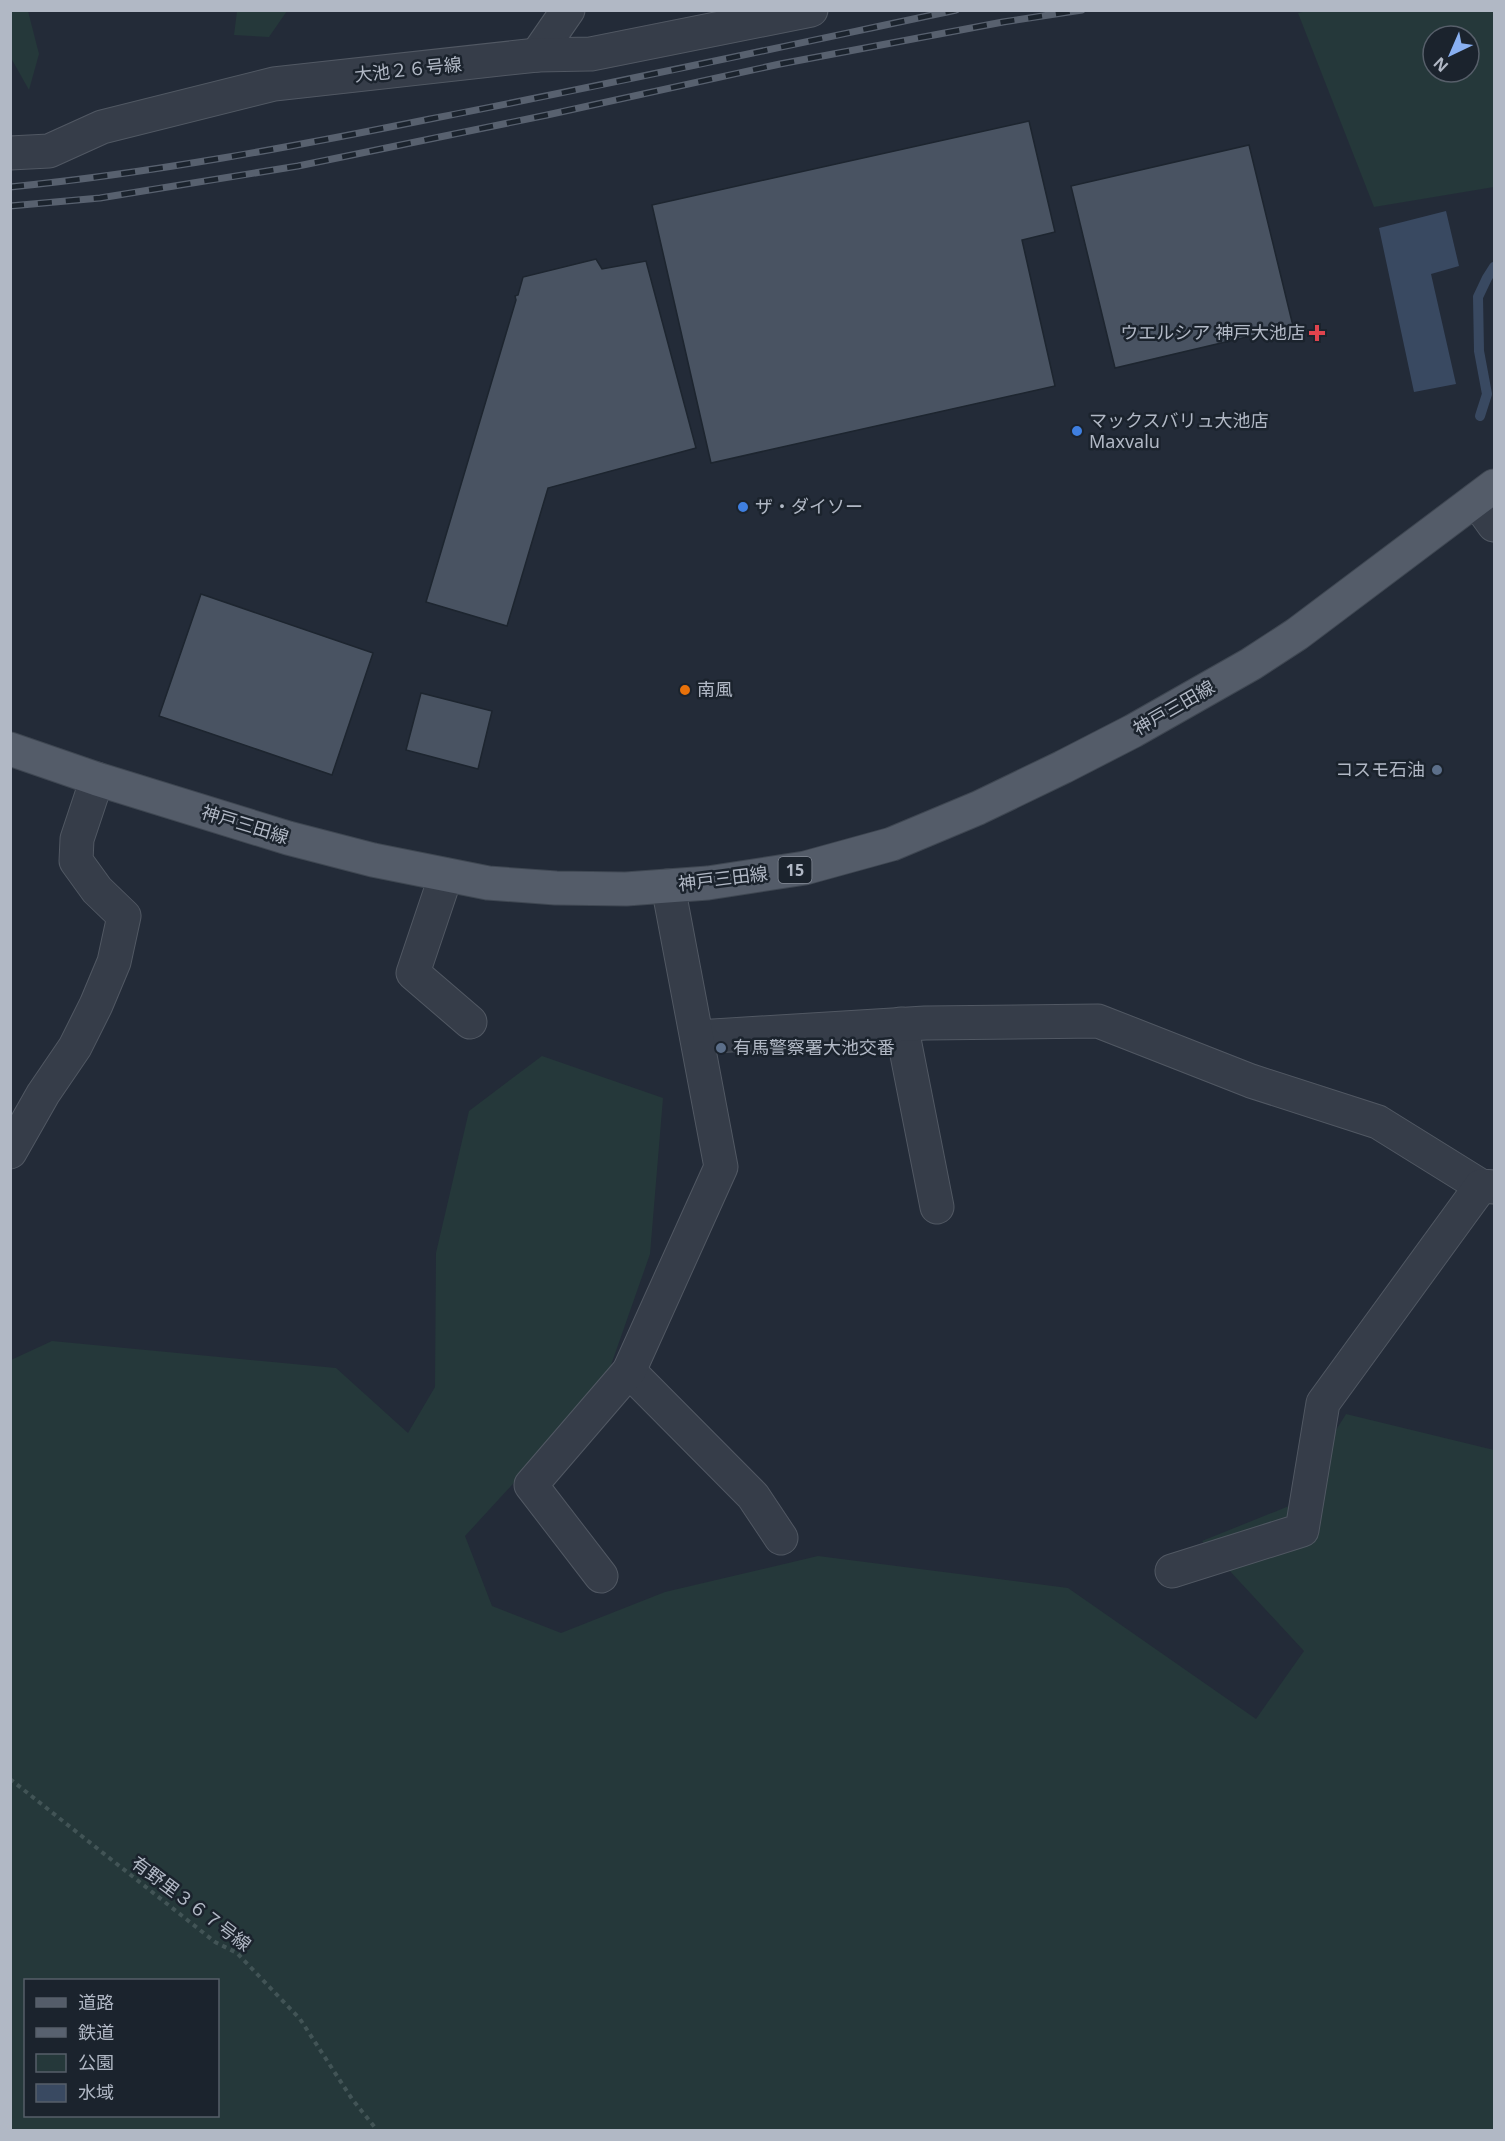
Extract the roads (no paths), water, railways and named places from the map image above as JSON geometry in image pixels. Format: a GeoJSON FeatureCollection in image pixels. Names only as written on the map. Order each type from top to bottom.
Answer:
{"type":"FeatureCollection","features":[{"type":"Feature","properties":{"kind":"main road","name":"神戸三田線"},"geometry":{"type":"LineString","coordinates":[[10,749],[288,838],[373,860],[488,883],[556,888],[627,889],[708,883],[805,868],[892,844],[978,808],[1133,731],[1260,658],[1488,504]]}},
{"type":"Feature","properties":{"kind":"street"},"geometry":{"type":"LineString","coordinates":[[537,55],[568,10]]}},
{"type":"Feature","properties":{"kind":"street","name":"大池２６号線"},"geometry":{"type":"LineString","coordinates":[[10,153],[49,151],[102,127],[274,84],[537,55],[591,54],[811,10]]}},
{"type":"Feature","properties":{"kind":"street"},"geometry":{"type":"LineString","coordinates":[[10,1152],[42,1094],[75,1047],[114,962],[124,916],[98,890],[76,861],[78,838],[98,779]]}},
{"type":"Feature","properties":{"kind":"street"},"geometry":{"type":"LineString","coordinates":[[446,875],[413,973],[470,1022]]}},
{"type":"Feature","properties":{"kind":"street"},"geometry":{"type":"LineString","coordinates":[[601,1576],[531,1485],[629,1371],[721,1167],[668,886]]}},
{"type":"Feature","properties":{"kind":"street"},"geometry":{"type":"LineString","coordinates":[[697,1037],[901,1024],[1098,1021],[1251,1080],[1378,1122],[1488,1186],[1323,1403],[1302,1530],[1172,1571]]}},
{"type":"Feature","properties":{"kind":"street"},"geometry":{"type":"LineString","coordinates":[[901,1024],[937,1207]]}},
{"type":"Feature","properties":{"kind":"street"},"geometry":{"type":"LineString","coordinates":[[629,1371],[753,1496],[782,1538]]}},
{"type":"Feature","properties":{"kind":"water"},"geometry":{"type":"Polygon","coordinates":[[[1446,211],[1459,266],[1431,274],[1456,384],[1414,392],[1379,228],[1446,211]]]}},
{"type":"Feature","properties":{"kind":"waterway"},"geometry":{"type":"LineString","coordinates":[[1480,416],[1487,394],[1479,351],[1478,297],[1494,267]]}},
{"type":"Feature","properties":{"kind":"railway"},"geometry":{"type":"LineString","coordinates":[[10,187],[169,167],[326,139],[628,79],[956,10]]}},
{"type":"Feature","properties":{"kind":"railway"},"geometry":{"type":"LineString","coordinates":[[10,206],[100,198],[298,166],[780,64],[1003,22],[1082,10]]}},
{"type":"Feature","properties":{"kind":"place","name":"ウエルシア 神戸大池店"},"geometry":{"type":"Point","coordinates":[1317,333]}},
{"type":"Feature","properties":{"kind":"place","name":"マックスバリュ大池店 Maxvalu"},"geometry":{"type":"Point","coordinates":[1077,431]}},
{"type":"Feature","properties":{"kind":"place","name":"ザ・ダイソー"},"geometry":{"type":"Point","coordinates":[743,507]}},
{"type":"Feature","properties":{"kind":"place","name":"南風"},"geometry":{"type":"Point","coordinates":[685,690]}},
{"type":"Feature","properties":{"kind":"place","name":"コスモ石油"},"geometry":{"type":"Point","coordinates":[1437,770]}},
{"type":"Feature","properties":{"kind":"place","name":"有馬警察署大池交番"},"geometry":{"type":"Point","coordinates":[721,1048]}}]}
